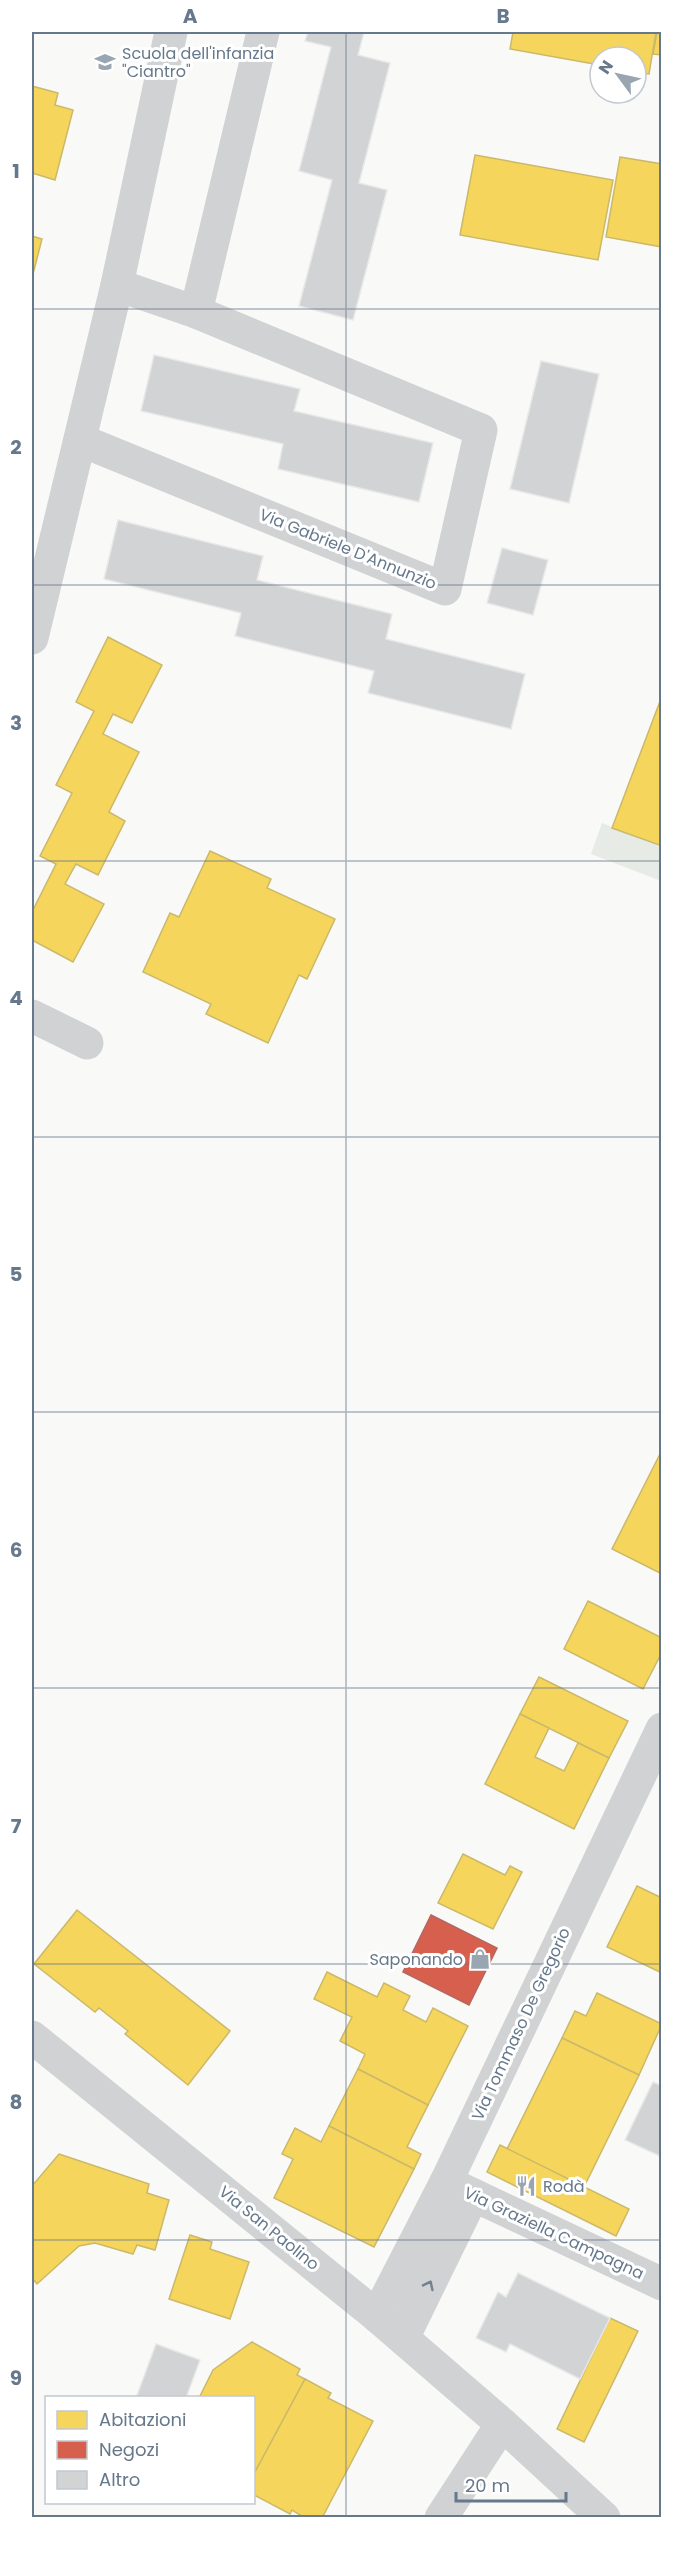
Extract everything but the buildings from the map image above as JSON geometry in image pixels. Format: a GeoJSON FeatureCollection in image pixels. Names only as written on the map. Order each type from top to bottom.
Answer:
{"type":"FeatureCollection","features":[{"type":"Feature","properties":{"kind":"street"},"geometry":{"type":"LineString","coordinates":[[32,638],[117,285],[171,32]]}},
{"type":"Feature","properties":{"kind":"street"},"geometry":{"type":"LineString","coordinates":[[196,312],[263,32]]}},
{"type":"Feature","properties":{"kind":"street","name":"Via Gabriele D'Annunzio"},"geometry":{"type":"LineString","coordinates":[[80,440],[445,589],[481,430],[196,312],[117,285]]}},
{"type":"Feature","properties":{"kind":"street"},"geometry":{"type":"LineString","coordinates":[[32,1016],[87,1044]]}},
{"type":"Feature","properties":{"kind":"street","name":"Via Tommaso De Gregorio"},"geometry":{"type":"LineString","coordinates":[[404,2338],[460,2188],[662,1729]]}},
{"type":"Feature","properties":{"kind":"street","name":"Via San Paolino"},"geometry":{"type":"LineString","coordinates":[[32,2037],[404,2338],[604,2517]]}},
{"type":"Feature","properties":{"kind":"street","name":"Via Tommaso De Gregorio"},"geometry":{"type":"LineString","coordinates":[[377,2316],[460,2188]]}},
{"type":"Feature","properties":{"kind":"street","name":"Via Graziella Campagna"},"geometry":{"type":"LineString","coordinates":[[460,2188],[662,2284]]}},
{"type":"Feature","properties":{"kind":"street"},"geometry":{"type":"LineString","coordinates":[[441,2517],[502,2424]]}},
{"type":"Feature","properties":{"kind":"shaded area"},"geometry":{"type":"Polygon","coordinates":[[[602,823],[661,846],[661,881],[591,854],[602,823]]]}},
{"type":"Feature","properties":{"kind":"place","name":"Scuola dell'infanzia \"Ciantro\""},"geometry":{"type":"Point","coordinates":[105,62]}},
{"type":"Feature","properties":{"kind":"place","name":"Saponando"},"geometry":{"type":"Point","coordinates":[480,1959]}},
{"type":"Feature","properties":{"kind":"place","name":"Rodà"},"geometry":{"type":"Point","coordinates":[526,2186]}}]}
